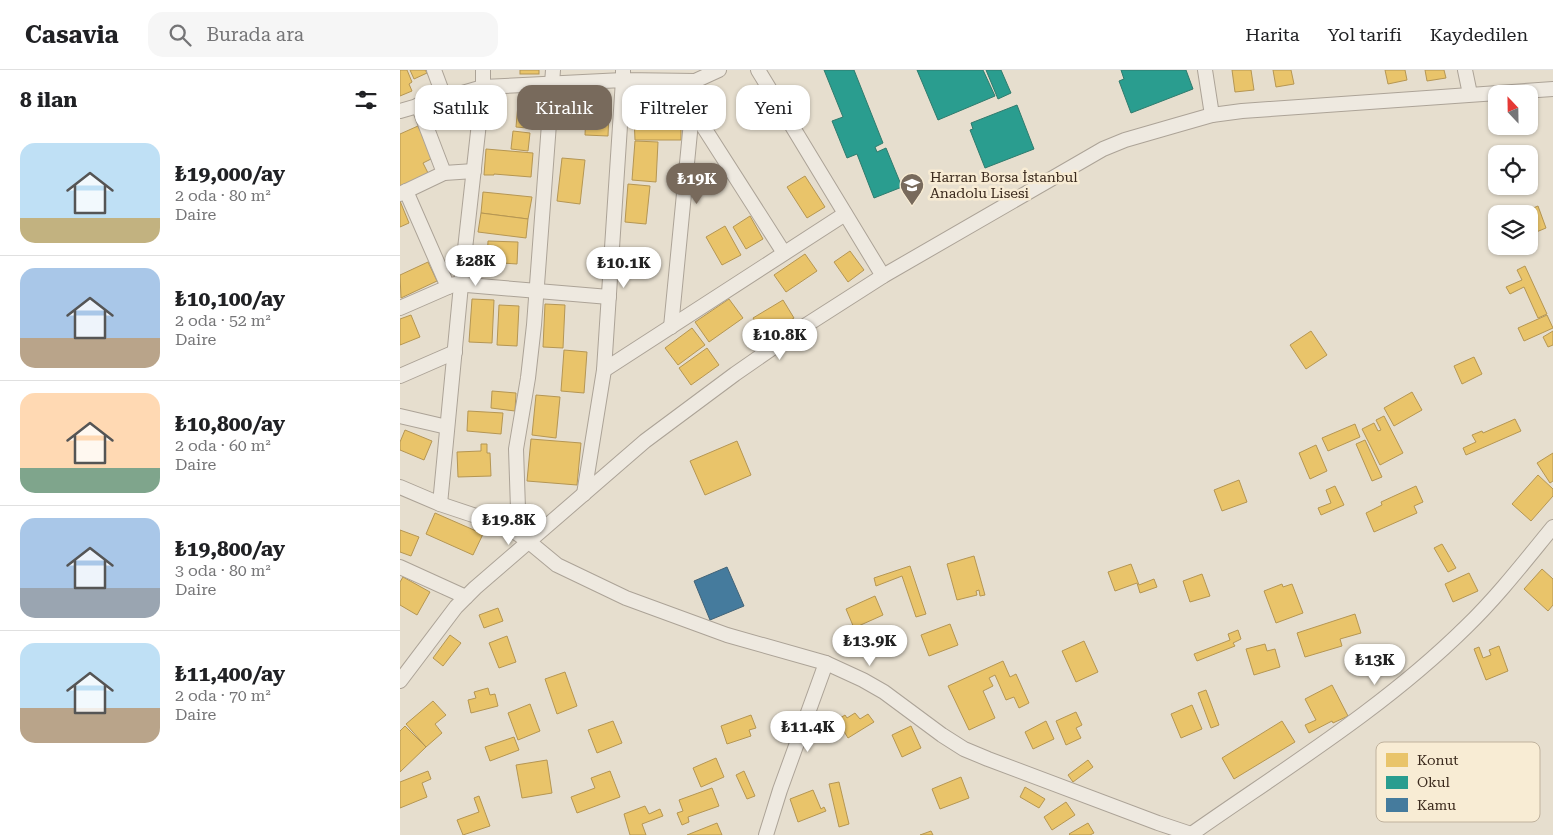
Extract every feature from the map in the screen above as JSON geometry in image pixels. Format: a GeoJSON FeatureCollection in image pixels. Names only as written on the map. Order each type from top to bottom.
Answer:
{"type":"FeatureCollection","features":[{"type":"Feature","properties":{"kind":"street"},"geometry":{"type":"LineString","coordinates":[[434,70],[440,85]]}},
{"type":"Feature","properties":{"kind":"street"},"geometry":{"type":"LineString","coordinates":[[483,70],[483,85]]}},
{"type":"Feature","properties":{"kind":"street"},"geometry":{"type":"LineString","coordinates":[[496,85],[553,76],[623,75],[695,81],[719,70]]}},
{"type":"Feature","properties":{"kind":"street"},"geometry":{"type":"LineString","coordinates":[[758,70],[882,276]]}},
{"type":"Feature","properties":{"kind":"street"},"geometry":{"type":"LineString","coordinates":[[1205,70],[1212,115]]}},
{"type":"Feature","properties":{"kind":"street"},"geometry":{"type":"LineString","coordinates":[[1466,70],[1470,94]]}},
{"type":"Feature","properties":{"kind":"street"},"geometry":{"type":"LineString","coordinates":[[584,494],[604,370],[623,75]]}},
{"type":"Feature","properties":{"kind":"street"},"geometry":{"type":"LineString","coordinates":[[528,541],[518,509],[516,449],[528,378],[553,76]]}},
{"type":"Feature","properties":{"kind":"street"},"geometry":{"type":"LineString","coordinates":[[695,81],[695,85]]}},
{"type":"Feature","properties":{"kind":"street"},"geometry":{"type":"LineString","coordinates":[[400,681],[429,641],[466,597],[644,441],[797,331],[882,276],[1103,150],[1148,133],[1212,115],[1242,111],[1553,89]]}},
{"type":"Feature","properties":{"kind":"street"},"geometry":{"type":"LineString","coordinates":[[400,111],[415,106]]}},
{"type":"Feature","properties":{"kind":"street"},"geometry":{"type":"LineString","coordinates":[[428,130],[444,173]]}},
{"type":"Feature","properties":{"kind":"street"},"geometry":{"type":"LineString","coordinates":[[440,504],[455,352],[455,286],[474,171],[478,130]]}},
{"type":"Feature","properties":{"kind":"street"},"geometry":{"type":"LineString","coordinates":[[671,327],[690,130]]}},
{"type":"Feature","properties":{"kind":"street"},"geometry":{"type":"LineString","coordinates":[[705,130],[784,253]]}},
{"type":"Feature","properties":{"kind":"street"},"geometry":{"type":"LineString","coordinates":[[455,286],[403,193],[444,173],[474,171]]}},
{"type":"Feature","properties":{"kind":"street"},"geometry":{"type":"LineString","coordinates":[[604,370],[845,214]]}},
{"type":"Feature","properties":{"kind":"street"},"geometry":{"type":"LineString","coordinates":[[400,308],[455,286],[536,290],[609,297]]}},
{"type":"Feature","properties":{"kind":"street"},"geometry":{"type":"LineString","coordinates":[[400,376],[455,352]]}},
{"type":"Feature","properties":{"kind":"street"},"geometry":{"type":"LineString","coordinates":[[400,416],[447,427]]}},
{"type":"Feature","properties":{"kind":"street"},"geometry":{"type":"LineString","coordinates":[[400,487],[440,504],[506,526],[528,541],[557,566],[626,598],[727,634],[826,664],[863,680],[884,692],[942,736],[1015,771],[1191,835],[1309,753],[1404,681],[1445,647],[1480,614],[1553,527]]}},
{"type":"Feature","properties":{"kind":"street"},"geometry":{"type":"LineString","coordinates":[[506,526],[518,509]]}},
{"type":"Feature","properties":{"kind":"street"},"geometry":{"type":"LineString","coordinates":[[400,567],[466,597]]}},
{"type":"Feature","properties":{"kind":"street"},"geometry":{"type":"LineString","coordinates":[[766,835],[780,790],[826,664]]}},
{"type":"Feature","properties":{"kind":"building: Konut"},"geometry":{"type":"Polygon","coordinates":[[[400,70],[407,70],[412,82],[409,84],[412,91],[400,96],[400,70]]]}},
{"type":"Feature","properties":{"kind":"building: Konut"},"geometry":{"type":"Polygon","coordinates":[[[410,70],[425,70],[427,73],[414,79],[410,70]]]}},
{"type":"Feature","properties":{"kind":"building: Konut"},"geometry":{"type":"Polygon","coordinates":[[[520,70],[539,70],[539,74],[520,74],[520,70]]]}},
{"type":"Feature","properties":{"kind":"building: Konut"},"geometry":{"type":"Polygon","coordinates":[[[1232,70],[1251,70],[1254,90],[1235,92],[1232,70]]]}},
{"type":"Feature","properties":{"kind":"building: Konut"},"geometry":{"type":"Polygon","coordinates":[[[1273,70],[1291,70],[1294,84],[1276,87],[1273,70]]]}},
{"type":"Feature","properties":{"kind":"building: Konut"},"geometry":{"type":"Polygon","coordinates":[[[1385,70],[1405,70],[1407,80],[1388,84],[1385,70]]]}},
{"type":"Feature","properties":{"kind":"building: Konut"},"geometry":{"type":"Polygon","coordinates":[[[1425,70],[1444,70],[1446,78],[1427,81],[1425,70]]]}},
{"type":"Feature","properties":{"kind":"building: Konut"},"geometry":{"type":"Polygon","coordinates":[[[415,127],[415,130],[420,130],[433,158],[423,163],[429,175],[400,188],[400,134],[415,127]]]}},
{"type":"Feature","properties":{"kind":"building: Konut"},"geometry":{"type":"Polygon","coordinates":[[[585,130],[608,130],[608,136],[585,135],[585,130]]]}},
{"type":"Feature","properties":{"kind":"building: Konut"},"geometry":{"type":"Polygon","coordinates":[[[635,130],[681,130],[681,140],[635,140],[635,130]]]}},
{"type":"Feature","properties":{"kind":"building: Konut"},"geometry":{"type":"Polygon","coordinates":[[[513,131],[530,133],[528,151],[511,149],[513,131]]]}},
{"type":"Feature","properties":{"kind":"building: Konut"},"geometry":{"type":"Polygon","coordinates":[[[635,141],[658,142],[656,182],[632,180],[635,141]]]}},
{"type":"Feature","properties":{"kind":"building: Konut"},"geometry":{"type":"Polygon","coordinates":[[[486,149],[533,153],[531,177],[484,175],[486,149]]]}},
{"type":"Feature","properties":{"kind":"building: Konut"},"geometry":{"type":"Polygon","coordinates":[[[562,158],[585,160],[580,204],[557,201],[562,158]]]}},
{"type":"Feature","properties":{"kind":"building: Konut"},"geometry":{"type":"Polygon","coordinates":[[[805,176],[825,207],[807,218],[787,187],[805,176]]]}},
{"type":"Feature","properties":{"kind":"building: Konut"},"geometry":{"type":"Polygon","coordinates":[[[628,184],[650,186],[646,224],[625,222],[628,184]]]}},
{"type":"Feature","properties":{"kind":"building: Konut"},"geometry":{"type":"Polygon","coordinates":[[[483,192],[532,197],[528,219],[481,213],[483,192]]]}},
{"type":"Feature","properties":{"kind":"building: Konut"},"geometry":{"type":"Polygon","coordinates":[[[400,201],[409,223],[400,227],[400,201]]]}},
{"type":"Feature","properties":{"kind":"building: Konut"},"geometry":{"type":"Polygon","coordinates":[[[1538,206],[1546,228],[1538,231],[1538,206]]]}},
{"type":"Feature","properties":{"kind":"building: Konut"},"geometry":{"type":"Polygon","coordinates":[[[481,213],[528,219],[526,238],[478,232],[481,213]]]}},
{"type":"Feature","properties":{"kind":"building: Konut"},"geometry":{"type":"Polygon","coordinates":[[[750,216],[763,239],[746,249],[733,227],[750,216]]]}},
{"type":"Feature","properties":{"kind":"building: Konut"},"geometry":{"type":"Polygon","coordinates":[[[725,226],[741,255],[722,265],[706,237],[725,226]]]}},
{"type":"Feature","properties":{"kind":"building: Konut"},"geometry":{"type":"Polygon","coordinates":[[[488,241],[518,242],[517,264],[487,262],[488,241]]]}},
{"type":"Feature","properties":{"kind":"building: Konut"},"geometry":{"type":"Polygon","coordinates":[[[850,251],[864,270],[848,282],[834,262],[850,251]]]}},
{"type":"Feature","properties":{"kind":"building: Konut"},"geometry":{"type":"Polygon","coordinates":[[[805,254],[817,271],[786,292],[774,275],[805,254]]]}},
{"type":"Feature","properties":{"kind":"building: Konut"},"geometry":{"type":"Polygon","coordinates":[[[428,262],[437,281],[401,298],[400,275],[428,262]]]}},
{"type":"Feature","properties":{"kind":"building: Konut"},"geometry":{"type":"Polygon","coordinates":[[[1525,266],[1547,314],[1538,318],[1524,287],[1510,294],[1506,287],[1522,280],[1517,270],[1525,266]]]}},
{"type":"Feature","properties":{"kind":"building: Konut"},"geometry":{"type":"Polygon","coordinates":[[[472,299],[494,300],[492,343],[469,342],[472,299]]]}},
{"type":"Feature","properties":{"kind":"building: Konut"},"geometry":{"type":"Polygon","coordinates":[[[729,299],[743,318],[709,342],[695,322],[729,299]]]}},
{"type":"Feature","properties":{"kind":"building: Konut"},"geometry":{"type":"Polygon","coordinates":[[[783,300],[794,318],[765,336],[753,318],[783,300]]]}},
{"type":"Feature","properties":{"kind":"building: Konut"},"geometry":{"type":"Polygon","coordinates":[[[545,304],[565,305],[563,348],[543,347],[545,304]]]}},
{"type":"Feature","properties":{"kind":"building: Konut"},"geometry":{"type":"Polygon","coordinates":[[[499,305],[519,306],[517,346],[497,345],[499,305]]]}},
{"type":"Feature","properties":{"kind":"building: Konut"},"geometry":{"type":"Polygon","coordinates":[[[411,315],[420,337],[400,345],[400,319],[411,315]]]}},
{"type":"Feature","properties":{"kind":"building: Konut"},"geometry":{"type":"Polygon","coordinates":[[[1547,315],[1553,328],[1524,341],[1518,328],[1547,315]]]}},
{"type":"Feature","properties":{"kind":"building: Konut"},"geometry":{"type":"Polygon","coordinates":[[[692,328],[705,345],[678,365],[665,348],[692,328]]]}},
{"type":"Feature","properties":{"kind":"building: Konut"},"geometry":{"type":"Polygon","coordinates":[[[1311,331],[1327,355],[1306,369],[1290,345],[1311,331]]]}},
{"type":"Feature","properties":{"kind":"building: Konut"},"geometry":{"type":"Polygon","coordinates":[[[1553,331],[1553,345],[1548,347],[1543,337],[1553,331]]]}},
{"type":"Feature","properties":{"kind":"building: Konut"},"geometry":{"type":"Polygon","coordinates":[[[707,348],[719,365],[691,385],[679,368],[707,348]]]}},
{"type":"Feature","properties":{"kind":"building: Konut"},"geometry":{"type":"Polygon","coordinates":[[[564,350],[587,352],[584,393],[561,391],[564,350]]]}},
{"type":"Feature","properties":{"kind":"building: Konut"},"geometry":{"type":"Polygon","coordinates":[[[1474,357],[1482,374],[1462,384],[1454,366],[1474,357]]]}},
{"type":"Feature","properties":{"kind":"building: Konut"},"geometry":{"type":"Polygon","coordinates":[[[492,391],[516,393],[515,411],[491,408],[492,391]]]}},
{"type":"Feature","properties":{"kind":"building: Konut"},"geometry":{"type":"Polygon","coordinates":[[[1412,392],[1422,410],[1394,426],[1384,408],[1412,392]]]}},
{"type":"Feature","properties":{"kind":"building: Konut"},"geometry":{"type":"Polygon","coordinates":[[[536,395],[560,397],[556,438],[532,435],[536,395]]]}},
{"type":"Feature","properties":{"kind":"building: Konut"},"geometry":{"type":"Polygon","coordinates":[[[468,411],[503,413],[501,434],[467,431],[468,411]]]}},
{"type":"Feature","properties":{"kind":"building: Konut"},"geometry":{"type":"Polygon","coordinates":[[[1384,416],[1403,453],[1380,465],[1362,429],[1374,423],[1378,431],[1381,430],[1376,420],[1384,416]]]}},
{"type":"Feature","properties":{"kind":"building: Konut"},"geometry":{"type":"Polygon","coordinates":[[[1515,419],[1521,431],[1466,455],[1463,448],[1476,442],[1472,435],[1482,431],[1483,433],[1515,419]]]}},
{"type":"Feature","properties":{"kind":"building: Konut"},"geometry":{"type":"Polygon","coordinates":[[[1355,424],[1360,437],[1328,451],[1322,438],[1355,424]]]}},
{"type":"Feature","properties":{"kind":"building: Konut"},"geometry":{"type":"Polygon","coordinates":[[[405,430],[432,441],[424,460],[400,450],[400,442],[405,430]]]}},
{"type":"Feature","properties":{"kind":"building: Konut"},"geometry":{"type":"Polygon","coordinates":[[[531,439],[581,443],[577,485],[527,481],[531,439]]]}},
{"type":"Feature","properties":{"kind":"building: Konut"},"geometry":{"type":"Polygon","coordinates":[[[1365,440],[1382,477],[1372,481],[1356,444],[1365,440]]]}},
{"type":"Feature","properties":{"kind":"building: Konut"},"geometry":{"type":"Polygon","coordinates":[[[737,441],[751,475],[705,495],[690,461],[737,441]]]}},
{"type":"Feature","properties":{"kind":"building: Konut"},"geometry":{"type":"Polygon","coordinates":[[[481,444],[487,444],[487,453],[490,453],[491,476],[458,477],[457,452],[481,451],[481,444]]]}},
{"type":"Feature","properties":{"kind":"building: Konut"},"geometry":{"type":"Polygon","coordinates":[[[1316,445],[1327,471],[1310,479],[1299,453],[1316,445]]]}},
{"type":"Feature","properties":{"kind":"building: Konut"},"geometry":{"type":"Polygon","coordinates":[[[1553,453],[1553,481],[1550,483],[1537,463],[1553,453]]]}},
{"type":"Feature","properties":{"kind":"building: Konut"},"geometry":{"type":"Polygon","coordinates":[[[1538,475],[1553,489],[1553,496],[1531,521],[1512,504],[1538,475]]]}},
{"type":"Feature","properties":{"kind":"building: Konut"},"geometry":{"type":"Polygon","coordinates":[[[1239,480],[1247,502],[1222,511],[1214,490],[1239,480]]]}},
{"type":"Feature","properties":{"kind":"building: Konut"},"geometry":{"type":"Polygon","coordinates":[[[1335,486],[1344,505],[1321,515],[1318,508],[1331,503],[1326,490],[1335,486]]]}},
{"type":"Feature","properties":{"kind":"building: Konut"},"geometry":{"type":"Polygon","coordinates":[[[1416,486],[1423,502],[1414,506],[1417,513],[1374,532],[1366,513],[1382,505],[1381,502],[1416,486]]]}},
{"type":"Feature","properties":{"kind":"building: Konut"},"geometry":{"type":"Polygon","coordinates":[[[435,513],[483,534],[473,555],[426,534],[435,513]]]}},
{"type":"Feature","properties":{"kind":"building: Konut"},"geometry":{"type":"Polygon","coordinates":[[[400,530],[419,537],[411,556],[400,552],[400,530]]]}},
{"type":"Feature","properties":{"kind":"building: Konut"},"geometry":{"type":"Polygon","coordinates":[[[1442,544],[1456,568],[1448,572],[1434,548],[1442,544]]]}},
{"type":"Feature","properties":{"kind":"building: Konut"},"geometry":{"type":"Polygon","coordinates":[[[974,556],[985,595],[980,596],[979,590],[976,591],[977,595],[957,600],[947,564],[974,556]]]}},
{"type":"Feature","properties":{"kind":"building: Konut"},"geometry":{"type":"Polygon","coordinates":[[[1131,564],[1139,585],[1154,579],[1157,587],[1140,593],[1137,583],[1115,591],[1108,572],[1131,564]]]}},
{"type":"Feature","properties":{"kind":"building: Konut"},"geometry":{"type":"Polygon","coordinates":[[[910,566],[926,614],[916,617],[902,576],[876,586],[874,578],[910,566]]]}},
{"type":"Feature","properties":{"kind":"building: Konut"},"geometry":{"type":"Polygon","coordinates":[[[1542,569],[1553,579],[1553,605],[1548,611],[1524,589],[1542,569]]]}},
{"type":"Feature","properties":{"kind":"building: Konut"},"geometry":{"type":"Polygon","coordinates":[[[1469,573],[1478,591],[1453,602],[1445,584],[1469,573]]]}},
{"type":"Feature","properties":{"kind":"building: Konut"},"geometry":{"type":"Polygon","coordinates":[[[1202,574],[1210,596],[1190,602],[1183,581],[1202,574]]]}},
{"type":"Feature","properties":{"kind":"building: Konut"},"geometry":{"type":"Polygon","coordinates":[[[403,577],[430,592],[417,615],[400,605],[400,582],[403,577]]]}},
{"type":"Feature","properties":{"kind":"building: Konut"},"geometry":{"type":"Polygon","coordinates":[[[1282,584],[1283,587],[1292,584],[1303,613],[1276,623],[1264,591],[1282,584]]]}},
{"type":"Feature","properties":{"kind":"building: Konut"},"geometry":{"type":"Polygon","coordinates":[[[875,596],[883,615],[854,628],[846,609],[875,596]]]}},
{"type":"Feature","properties":{"kind":"building: Konut"},"geometry":{"type":"Polygon","coordinates":[[[498,608],[503,621],[484,628],[479,615],[498,608]]]}},
{"type":"Feature","properties":{"kind":"building: Konut"},"geometry":{"type":"Polygon","coordinates":[[[1355,614],[1361,633],[1340,639],[1342,646],[1305,657],[1297,633],[1355,614]]]}},
{"type":"Feature","properties":{"kind":"building: Konut"},"geometry":{"type":"Polygon","coordinates":[[[950,624],[958,645],[929,656],[921,635],[950,624]]]}},
{"type":"Feature","properties":{"kind":"building: Konut"},"geometry":{"type":"Polygon","coordinates":[[[1238,630],[1241,639],[1233,643],[1235,646],[1197,661],[1194,654],[1230,640],[1228,634],[1238,630]]]}},
{"type":"Feature","properties":{"kind":"building: Konut"},"geometry":{"type":"Polygon","coordinates":[[[450,635],[461,643],[443,666],[433,658],[450,635]]]}},
{"type":"Feature","properties":{"kind":"building: Konut"},"geometry":{"type":"Polygon","coordinates":[[[507,636],[516,662],[499,668],[489,643],[507,636]]]}},
{"type":"Feature","properties":{"kind":"building: Konut"},"geometry":{"type":"Polygon","coordinates":[[[1084,641],[1098,672],[1076,682],[1062,651],[1084,641]]]}},
{"type":"Feature","properties":{"kind":"building: Konut"},"geometry":{"type":"Polygon","coordinates":[[[1265,644],[1267,651],[1275,649],[1280,667],[1254,675],[1246,649],[1265,644]]]}},
{"type":"Feature","properties":{"kind":"building: Konut"},"geometry":{"type":"Polygon","coordinates":[[[1499,646],[1508,671],[1486,680],[1474,649],[1479,647],[1483,658],[1491,655],[1489,650],[1499,646]]]}},
{"type":"Feature","properties":{"kind":"building: Konut"},"geometry":{"type":"Polygon","coordinates":[[[1003,661],[1010,677],[1016,674],[1029,703],[1019,708],[1014,697],[1006,700],[995,675],[989,678],[993,686],[983,691],[995,718],[969,730],[948,686],[1003,661]]]}},
{"type":"Feature","properties":{"kind":"building: Konut"},"geometry":{"type":"Polygon","coordinates":[[[565,672],[577,706],[557,714],[545,679],[565,672]]]}},
{"type":"Feature","properties":{"kind":"building: Konut"},"geometry":{"type":"Polygon","coordinates":[[[1332,685],[1348,716],[1333,723],[1332,721],[1309,733],[1305,725],[1316,720],[1305,699],[1332,685]]]}},
{"type":"Feature","properties":{"kind":"building: Konut"},"geometry":{"type":"Polygon","coordinates":[[[488,688],[490,695],[495,694],[498,706],[471,713],[468,700],[476,698],[474,692],[488,688]]]}},
{"type":"Feature","properties":{"kind":"building: Konut"},"geometry":{"type":"Polygon","coordinates":[[[1206,690],[1219,725],[1211,728],[1198,693],[1206,690]]]}},
{"type":"Feature","properties":{"kind":"building: Konut"},"geometry":{"type":"Polygon","coordinates":[[[433,701],[446,715],[435,724],[442,733],[426,747],[406,724],[433,701]]]}},
{"type":"Feature","properties":{"kind":"building: Konut"},"geometry":{"type":"Polygon","coordinates":[[[530,704],[540,731],[518,740],[508,713],[530,704]]]}},
{"type":"Feature","properties":{"kind":"building: Konut"},"geometry":{"type":"Polygon","coordinates":[[[1192,705],[1202,729],[1181,738],[1171,714],[1192,705]]]}},
{"type":"Feature","properties":{"kind":"building: Konut"},"geometry":{"type":"Polygon","coordinates":[[[1076,712],[1082,725],[1076,728],[1081,738],[1066,745],[1056,721],[1076,712]]]}},
{"type":"Feature","properties":{"kind":"building: Konut"},"geometry":{"type":"Polygon","coordinates":[[[855,713],[860,719],[868,714],[874,722],[848,738],[837,720],[845,715],[847,718],[855,713]]]}},
{"type":"Feature","properties":{"kind":"building: Konut"},"geometry":{"type":"Polygon","coordinates":[[[751,715],[756,728],[749,730],[751,736],[727,744],[721,726],[751,715]]]}},
{"type":"Feature","properties":{"kind":"building: Konut"},"geometry":{"type":"Polygon","coordinates":[[[613,721],[622,743],[597,753],[588,730],[613,721]]]}},
{"type":"Feature","properties":{"kind":"building: Konut"},"geometry":{"type":"Polygon","coordinates":[[[1046,721],[1054,739],[1033,749],[1025,732],[1046,721]]]}},
{"type":"Feature","properties":{"kind":"building: Konut"},"geometry":{"type":"Polygon","coordinates":[[[1282,721],[1295,742],[1234,779],[1222,758],[1282,721]]]}},
{"type":"Feature","properties":{"kind":"building: Konut"},"geometry":{"type":"Polygon","coordinates":[[[405,726],[426,747],[400,772],[400,731],[405,726]]]}},
{"type":"Feature","properties":{"kind":"building: Konut"},"geometry":{"type":"Polygon","coordinates":[[[911,726],[921,748],[902,757],[892,735],[911,726]]]}},
{"type":"Feature","properties":{"kind":"building: Konut"},"geometry":{"type":"Polygon","coordinates":[[[514,737],[519,750],[490,761],[485,747],[514,737]]]}},
{"type":"Feature","properties":{"kind":"building: Konut"},"geometry":{"type":"Polygon","coordinates":[[[716,758],[724,777],[701,787],[693,768],[716,758]]]}},
{"type":"Feature","properties":{"kind":"building: Konut"},"geometry":{"type":"Polygon","coordinates":[[[547,760],[552,793],[522,798],[516,765],[547,760]]]}},
{"type":"Feature","properties":{"kind":"building: Konut"},"geometry":{"type":"Polygon","coordinates":[[[1088,760],[1093,767],[1073,782],[1068,775],[1088,760]]]}},
{"type":"Feature","properties":{"kind":"building: Konut"},"geometry":{"type":"Polygon","coordinates":[[[428,771],[431,779],[422,783],[427,797],[400,808],[400,782],[428,771]]]}},
{"type":"Feature","properties":{"kind":"building: Konut"},"geometry":{"type":"Polygon","coordinates":[[[610,771],[620,797],[577,813],[571,797],[595,788],[591,778],[610,771]]]}},
{"type":"Feature","properties":{"kind":"building: Konut"},"geometry":{"type":"Polygon","coordinates":[[[744,771],[755,796],[747,799],[736,775],[744,771]]]}},
{"type":"Feature","properties":{"kind":"building: Konut"},"geometry":{"type":"Polygon","coordinates":[[[961,777],[969,798],[940,809],[932,789],[961,777]]]}},
{"type":"Feature","properties":{"kind":"building: Konut"},"geometry":{"type":"Polygon","coordinates":[[[839,782],[849,824],[839,827],[829,784],[839,782]]]}},
{"type":"Feature","properties":{"kind":"building: Konut"},"geometry":{"type":"Polygon","coordinates":[[[1025,787],[1045,799],[1039,808],[1020,797],[1025,787]]]}},
{"type":"Feature","properties":{"kind":"building: Konut"},"geometry":{"type":"Polygon","coordinates":[[[712,788],[719,806],[688,817],[689,822],[682,825],[677,813],[683,811],[679,800],[712,788]]]}},
{"type":"Feature","properties":{"kind":"building: Konut"},"geometry":{"type":"Polygon","coordinates":[[[813,790],[821,809],[824,807],[826,811],[798,822],[790,799],[813,790]]]}},
{"type":"Feature","properties":{"kind":"building: Konut"},"geometry":{"type":"Polygon","coordinates":[[[479,796],[490,826],[463,835],[457,820],[479,812],[474,798],[479,796]]]}},
{"type":"Feature","properties":{"kind":"building: Konut"},"geometry":{"type":"Polygon","coordinates":[[[1066,802],[1075,815],[1052,830],[1044,817],[1066,802]]]}},
{"type":"Feature","properties":{"kind":"building: Konut"},"geometry":{"type":"Polygon","coordinates":[[[645,806],[649,814],[660,809],[663,816],[642,824],[646,835],[630,835],[624,814],[645,806]]]}},
{"type":"Feature","properties":{"kind":"building: Konut"},"geometry":{"type":"Polygon","coordinates":[[[717,823],[722,835],[687,835],[717,823]]]}},
{"type":"Feature","properties":{"kind":"building: Konut"},"geometry":{"type":"Polygon","coordinates":[[[1088,823],[1094,833],[1090,835],[1069,834],[1088,823]]]}},
{"type":"Feature","properties":{"kind":"building: Konut"},"geometry":{"type":"Polygon","coordinates":[[[931,831],[933,835],[920,835],[931,831]]]}},
{"type":"Feature","properties":{"kind":"building: Okul"},"geometry":{"type":"Polygon","coordinates":[[[824,70],[854,70],[883,143],[875,147],[877,152],[886,148],[902,187],[874,198],[857,154],[847,158],[832,121],[843,117],[824,70]]]}},
{"type":"Feature","properties":{"kind":"building: Okul"},"geometry":{"type":"Polygon","coordinates":[[[917,70],[983,70],[995,96],[938,120],[917,70]]]}},
{"type":"Feature","properties":{"kind":"building: Okul"},"geometry":{"type":"Polygon","coordinates":[[[986,70],[1001,70],[1011,93],[998,99],[986,70]]]}},
{"type":"Feature","properties":{"kind":"building: Okul"},"geometry":{"type":"Polygon","coordinates":[[[1121,70],[1186,70],[1193,89],[1131,113],[1119,81],[1124,79],[1121,70]]]}},
{"type":"Feature","properties":{"kind":"building: Okul"},"geometry":{"type":"Polygon","coordinates":[[[1017,105],[1034,149],[985,168],[970,130],[973,129],[971,123],[1017,105]]]}},
{"type":"Feature","properties":{"kind":"building: Kamu"},"geometry":{"type":"Polygon","coordinates":[[[727,567],[744,606],[710,620],[694,581],[727,567]]]}},
{"type":"Feature","properties":{"kind":"place","name":"Harran Borsa İstanbul Anadolu Lisesi"},"geometry":{"type":"Point","coordinates":[912,206]}}]}
